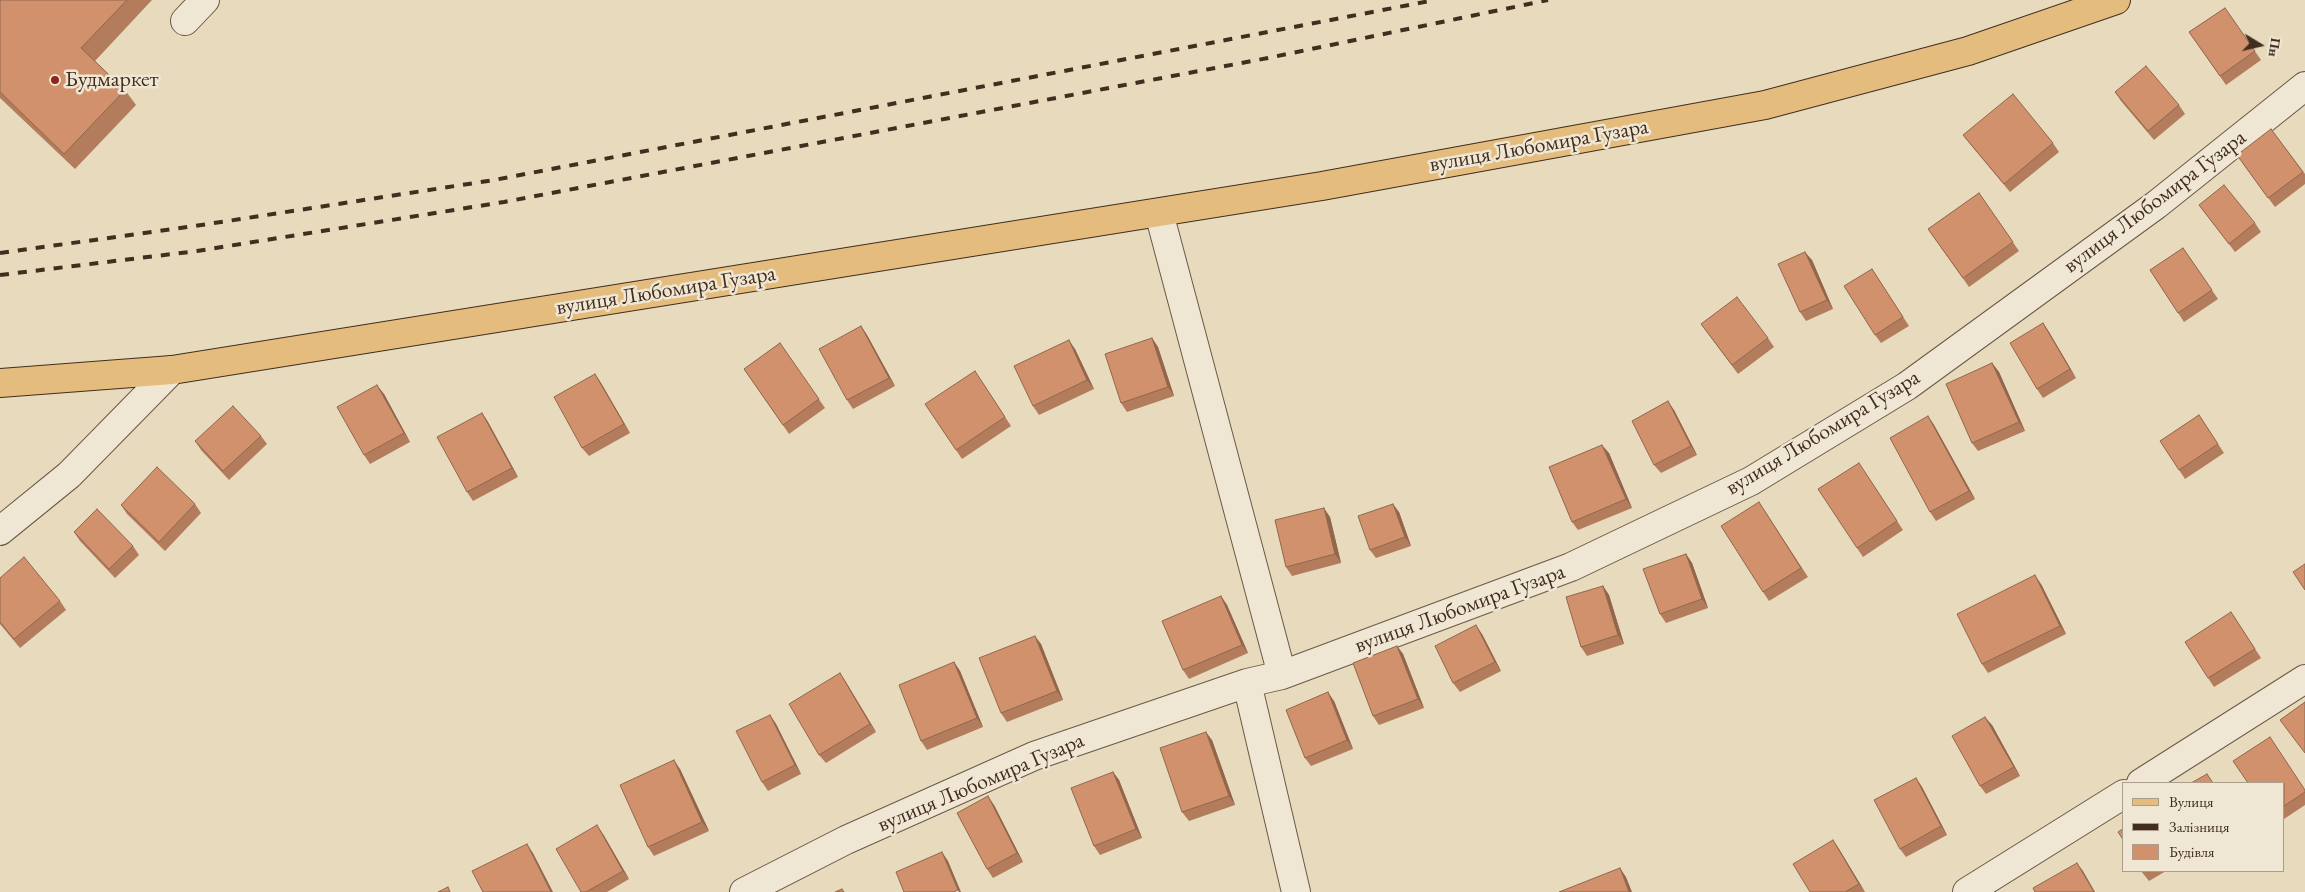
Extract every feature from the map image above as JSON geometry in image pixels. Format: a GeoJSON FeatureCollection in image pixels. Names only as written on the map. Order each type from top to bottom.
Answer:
{"type":"FeatureCollection","features":[{"type":"Feature","properties":{"kind":"main road","name":"вулиця Любомира Гузара"},"geometry":{"type":"LineString","coordinates":[[0,383],[172,370],[1322,186],[1765,105],[1968,51],[2116,0]]}},
{"type":"Feature","properties":{"kind":"street"},"geometry":{"type":"LineString","coordinates":[[185,21],[205,0]]}},
{"type":"Feature","properties":{"kind":"street","name":"вулиця Любомира Гузара"},"geometry":{"type":"LineString","coordinates":[[744,892],[846,840],[1034,756],[1247,683],[1282,675],[1571,567],[1751,481],[1907,386],[2156,204],[2305,86]]}},
{"type":"Feature","properties":{"kind":"street"},"geometry":{"type":"LineString","coordinates":[[1159,213],[1282,675]]}},
{"type":"Feature","properties":{"kind":"street"},"geometry":{"type":"LineString","coordinates":[[0,532],[68,475],[172,370]]}},
{"type":"Feature","properties":{"kind":"street"},"geometry":{"type":"LineString","coordinates":[[2142,782],[2305,679]]}},
{"type":"Feature","properties":{"kind":"street"},"geometry":{"type":"LineString","coordinates":[[1247,683],[1296,892]]}},
{"type":"Feature","properties":{"kind":"street"},"geometry":{"type":"LineString","coordinates":[[1967,892],[2122,795]]}},
{"type":"Feature","properties":{"kind":"building","name":"Будмаркет"},"geometry":{"type":"Polygon","coordinates":[[[0,0],[127,0],[81,48],[125,90],[64,154],[0,92],[0,0]]]}},
{"type":"Feature","properties":{"kind":"building"},"geometry":{"type":"Polygon","coordinates":[[[2225,8],[2255,51],[2220,76],[2189,32],[2225,8]]]}},
{"type":"Feature","properties":{"kind":"building"},"geometry":{"type":"Polygon","coordinates":[[[2146,66],[2179,105],[2148,131],[2115,92],[2146,66]]]}},
{"type":"Feature","properties":{"kind":"building"},"geometry":{"type":"Polygon","coordinates":[[[2013,94],[2053,143],[2004,184],[1963,135],[2013,94]]]}},
{"type":"Feature","properties":{"kind":"building"},"geometry":{"type":"Polygon","coordinates":[[[2271,129],[2303,172],[2268,198],[2237,155],[2271,129]]]}},
{"type":"Feature","properties":{"kind":"building"},"geometry":{"type":"Polygon","coordinates":[[[2224,185],[2255,223],[2229,244],[2199,205],[2224,185]]]}},
{"type":"Feature","properties":{"kind":"building"},"geometry":{"type":"Polygon","coordinates":[[[1979,193],[2013,242],[1963,278],[1928,229],[1979,193]]]}},
{"type":"Feature","properties":{"kind":"building"},"geometry":{"type":"Polygon","coordinates":[[[2183,248],[2212,290],[2178,313],[2150,270],[2183,248]]]}},
{"type":"Feature","properties":{"kind":"building"},"geometry":{"type":"Polygon","coordinates":[[[1805,252],[1827,300],[1800,312],[1778,264],[1805,252]]]}},
{"type":"Feature","properties":{"kind":"building"},"geometry":{"type":"Polygon","coordinates":[[[1872,269],[1903,317],[1875,335],[1844,286],[1872,269]]]}},
{"type":"Feature","properties":{"kind":"building"},"geometry":{"type":"Polygon","coordinates":[[[1737,297],[1768,338],[1732,365],[1701,324],[1737,297]]]}},
{"type":"Feature","properties":{"kind":"building"},"geometry":{"type":"Polygon","coordinates":[[[2043,323],[2070,369],[2037,389],[2010,343],[2043,323]]]}},
{"type":"Feature","properties":{"kind":"building"},"geometry":{"type":"Polygon","coordinates":[[[861,326],[889,378],[847,400],[819,349],[861,326]]]}},
{"type":"Feature","properties":{"kind":"building"},"geometry":{"type":"Polygon","coordinates":[[[1152,338],[1168,387],[1121,403],[1105,354],[1152,338]]]}},
{"type":"Feature","properties":{"kind":"building"},"geometry":{"type":"Polygon","coordinates":[[[1069,340],[1087,380],[1033,406],[1014,366],[1069,340]]]}},
{"type":"Feature","properties":{"kind":"building"},"geometry":{"type":"Polygon","coordinates":[[[780,343],[819,399],[783,425],[744,369],[780,343]]]}},
{"type":"Feature","properties":{"kind":"building"},"geometry":{"type":"Polygon","coordinates":[[[1992,363],[2019,422],[1972,443],[1946,384],[1992,363]]]}},
{"type":"Feature","properties":{"kind":"building"},"geometry":{"type":"Polygon","coordinates":[[[975,371],[1005,417],[956,450],[925,404],[975,371]]]}},
{"type":"Feature","properties":{"kind":"building"},"geometry":{"type":"Polygon","coordinates":[[[595,374],[624,424],[582,448],[554,397],[595,374]]]}},
{"type":"Feature","properties":{"kind":"building"},"geometry":{"type":"Polygon","coordinates":[[[377,385],[404,433],[364,455],[337,407],[377,385]]]}},
{"type":"Feature","properties":{"kind":"building"},"geometry":{"type":"Polygon","coordinates":[[[1668,401],[1691,446],[1654,465],[1632,421],[1668,401]]]}},
{"type":"Feature","properties":{"kind":"building"},"geometry":{"type":"Polygon","coordinates":[[[233,406],[261,436],[223,471],[195,441],[233,406]]]}},
{"type":"Feature","properties":{"kind":"building"},"geometry":{"type":"Polygon","coordinates":[[[482,413],[512,468],[467,492],[437,437],[482,413]]]}},
{"type":"Feature","properties":{"kind":"building"},"geometry":{"type":"Polygon","coordinates":[[[2199,415],[2218,444],[2179,470],[2160,441],[2199,415]]]}},
{"type":"Feature","properties":{"kind":"building"},"geometry":{"type":"Polygon","coordinates":[[[1928,416],[1969,491],[1930,512],[1890,438],[1928,416]]]}},
{"type":"Feature","properties":{"kind":"building"},"geometry":{"type":"Polygon","coordinates":[[[1602,445],[1626,499],[1572,522],[1549,467],[1602,445]]]}},
{"type":"Feature","properties":{"kind":"building"},"geometry":{"type":"Polygon","coordinates":[[[1859,463],[1897,521],[1857,548],[1818,489],[1859,463]]]}},
{"type":"Feature","properties":{"kind":"building"},"geometry":{"type":"Polygon","coordinates":[[[157,467],[195,504],[159,542],[121,505],[157,467]]]}},
{"type":"Feature","properties":{"kind":"building"},"geometry":{"type":"Polygon","coordinates":[[[1759,502],[1801,568],[1763,592],[1721,526],[1759,502]]]}},
{"type":"Feature","properties":{"kind":"building"},"geometry":{"type":"Polygon","coordinates":[[[1393,504],[1405,537],[1370,550],[1358,516],[1393,504]]]}},
{"type":"Feature","properties":{"kind":"building"},"geometry":{"type":"Polygon","coordinates":[[[1324,508],[1335,554],[1286,567],[1275,520],[1324,508]]]}},
{"type":"Feature","properties":{"kind":"building"},"geometry":{"type":"Polygon","coordinates":[[[97,509],[133,546],[109,569],[74,532],[97,509]]]}},
{"type":"Feature","properties":{"kind":"building"},"geometry":{"type":"Polygon","coordinates":[[[1686,554],[1702,599],[1660,614],[1643,569],[1686,554]]]}},
{"type":"Feature","properties":{"kind":"building"},"geometry":{"type":"Polygon","coordinates":[[[24,557],[60,601],[14,639],[0,622],[0,578],[24,557]]]}},
{"type":"Feature","properties":{"kind":"building"},"geometry":{"type":"Polygon","coordinates":[[[2305,564],[2305,590],[2293,572],[2305,564]]]}},
{"type":"Feature","properties":{"kind":"building"},"geometry":{"type":"Polygon","coordinates":[[[2035,575],[2060,626],[1982,664],[1957,614],[2035,575]]]}},
{"type":"Feature","properties":{"kind":"building"},"geometry":{"type":"Polygon","coordinates":[[[1603,586],[1618,635],[1581,647],[1566,597],[1603,586]]]}},
{"type":"Feature","properties":{"kind":"building"},"geometry":{"type":"Polygon","coordinates":[[[1221,596],[1242,645],[1183,670],[1162,621],[1221,596]]]}},
{"type":"Feature","properties":{"kind":"building"},"geometry":{"type":"Polygon","coordinates":[[[2231,612],[2255,649],[2208,678],[2185,642],[2231,612]]]}},
{"type":"Feature","properties":{"kind":"building"},"geometry":{"type":"Polygon","coordinates":[[[1476,625],[1495,662],[1453,683],[1435,646],[1476,625]]]}},
{"type":"Feature","properties":{"kind":"building"},"geometry":{"type":"Polygon","coordinates":[[[1035,636],[1057,691],[1001,713],[979,658],[1035,636]]]}},
{"type":"Feature","properties":{"kind":"building"},"geometry":{"type":"Polygon","coordinates":[[[1397,646],[1418,699],[1373,716],[1353,663],[1397,646]]]}},
{"type":"Feature","properties":{"kind":"building"},"geometry":{"type":"Polygon","coordinates":[[[954,662],[977,718],[921,741],[899,685],[954,662]]]}},
{"type":"Feature","properties":{"kind":"building"},"geometry":{"type":"Polygon","coordinates":[[[840,673],[870,724],[819,755],[789,704],[840,673]]]}},
{"type":"Feature","properties":{"kind":"building"},"geometry":{"type":"Polygon","coordinates":[[[1328,692],[1347,740],[1305,758],[1286,710],[1328,692]]]}},
{"type":"Feature","properties":{"kind":"building"},"geometry":{"type":"Polygon","coordinates":[[[2305,702],[2305,753],[2280,720],[2305,702]]]}},
{"type":"Feature","properties":{"kind":"building"},"geometry":{"type":"Polygon","coordinates":[[[770,715],[795,765],[762,782],[736,731],[770,715]]]}},
{"type":"Feature","properties":{"kind":"building"},"geometry":{"type":"Polygon","coordinates":[[[1985,717],[2014,767],[1980,786],[1952,736],[1985,717]]]}},
{"type":"Feature","properties":{"kind":"building"},"geometry":{"type":"Polygon","coordinates":[[[1206,732],[1229,796],[1182,812],[1160,748],[1206,732]]]}},
{"type":"Feature","properties":{"kind":"building"},"geometry":{"type":"Polygon","coordinates":[[[2270,737],[2305,792],[2285,805],[2285,782],[2247,782],[2233,761],[2270,737]]]}},
{"type":"Feature","properties":{"kind":"building"},"geometry":{"type":"Polygon","coordinates":[[[674,760],[702,822],[648,847],[620,785],[674,760]]]}},
{"type":"Feature","properties":{"kind":"building"},"geometry":{"type":"Polygon","coordinates":[[[1113,772],[1136,829],[1094,846],[1071,788],[1113,772]]]}},
{"type":"Feature","properties":{"kind":"building"},"geometry":{"type":"Polygon","coordinates":[[[2207,774],[2212,782],[2193,782],[2207,774]]]}},
{"type":"Feature","properties":{"kind":"building"},"geometry":{"type":"Polygon","coordinates":[[[1916,778],[1941,826],[1900,849],[1874,800],[1916,778]]]}},
{"type":"Feature","properties":{"kind":"building"},"geometry":{"type":"Polygon","coordinates":[[[988,796],[1017,853],[987,869],[957,813],[988,796]]]}},
{"type":"Feature","properties":{"kind":"building"},"geometry":{"type":"Polygon","coordinates":[[[597,825],[623,871],[586,892],[581,892],[556,849],[597,825]]]}},
{"type":"Feature","properties":{"kind":"building"},"geometry":{"type":"Polygon","coordinates":[[[2122,829],[2122,838],[2118,832],[2122,829]]]}},
{"type":"Feature","properties":{"kind":"building"},"geometry":{"type":"Polygon","coordinates":[[[1833,840],[1859,884],[1845,892],[1810,892],[1793,864],[1833,840]]]}},
{"type":"Feature","properties":{"kind":"building"},"geometry":{"type":"Polygon","coordinates":[[[527,844],[551,892],[483,892],[472,871],[527,844]]]}},
{"type":"Feature","properties":{"kind":"building"},"geometry":{"type":"Polygon","coordinates":[[[942,852],[958,890],[953,892],[904,892],[896,872],[942,852]]]}},
{"type":"Feature","properties":{"kind":"building"},"geometry":{"type":"Polygon","coordinates":[[[2077,863],[2094,892],[2035,892],[2033,888],[2077,863]]]}},
{"type":"Feature","properties":{"kind":"building"},"geometry":{"type":"Polygon","coordinates":[[[1620,868],[1629,892],[1559,892],[1620,868]]]}},
{"type":"Feature","properties":{"kind":"building"},"geometry":{"type":"Polygon","coordinates":[[[448,887],[450,892],[438,892],[448,887]]]}},
{"type":"Feature","properties":{"kind":"railway"},"geometry":{"type":"LineString","coordinates":[[0,253],[195,226],[494,180],[1435,0]]}},
{"type":"Feature","properties":{"kind":"railway"},"geometry":{"type":"LineString","coordinates":[[0,275],[197,251],[504,202],[1268,58],[1548,0]]}},
{"type":"Feature","properties":{"kind":"place","name":"Будмаркет"},"geometry":{"type":"Point","coordinates":[55,80]}}]}
